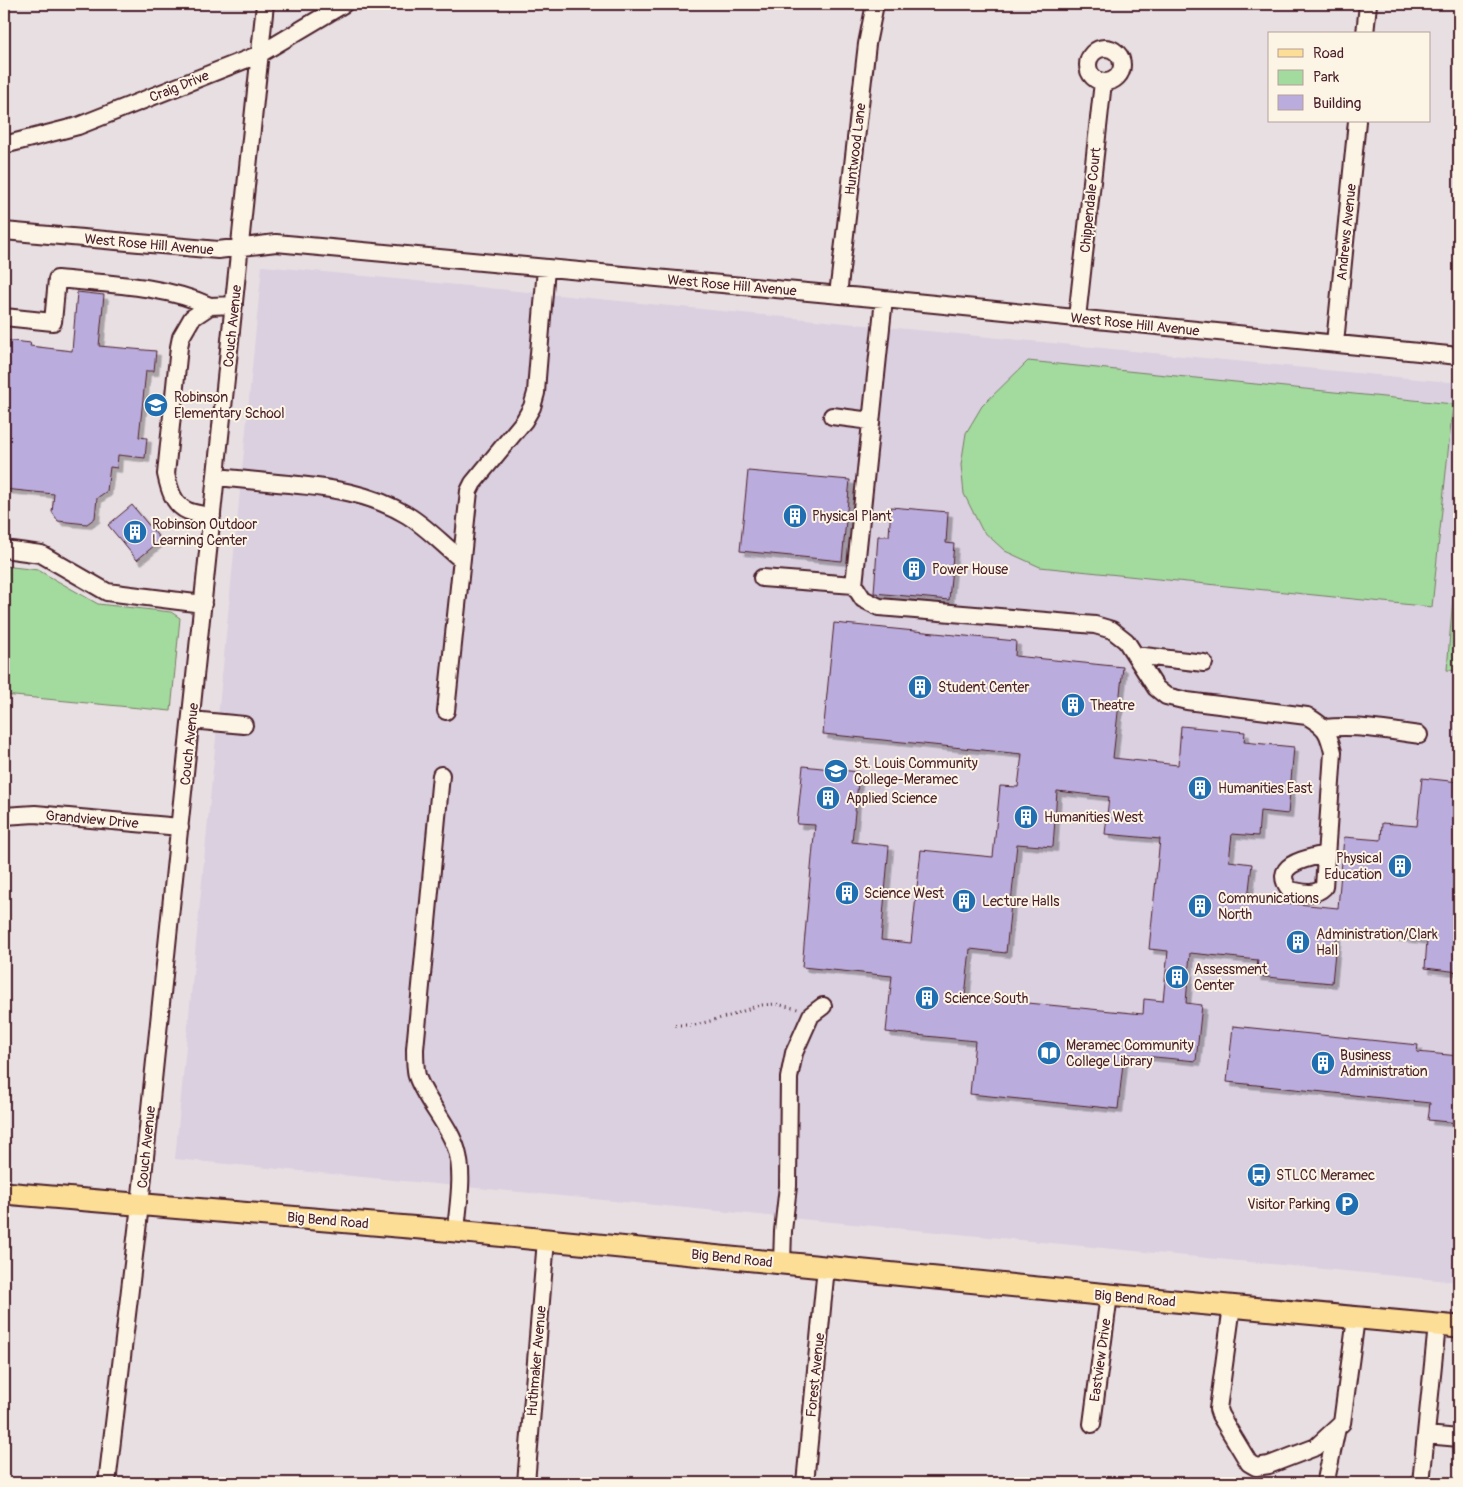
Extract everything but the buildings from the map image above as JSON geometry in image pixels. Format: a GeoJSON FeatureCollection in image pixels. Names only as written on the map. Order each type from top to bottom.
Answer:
{"type":"FeatureCollection","features":[{"type":"Feature","properties":{"kind":"main road","name":"Big Bend Road"},"geometry":{"type":"LineString","coordinates":[[4,1193],[456,1231],[1459,1327]]}},
{"type":"Feature","properties":{"kind":"street","name":"Couch Avenue"},"geometry":{"type":"LineString","coordinates":[[107,1483],[140,1205],[265,4]]}},
{"type":"Feature","properties":{"kind":"street","name":"Craig Drive"},"geometry":{"type":"LineString","coordinates":[[4,145],[78,126],[260,54],[344,4]]}},
{"type":"Feature","properties":{"kind":"street","name":"Huntwood Lane"},"geometry":{"type":"LineString","coordinates":[[838,295],[867,44],[875,4]]}},
{"type":"Feature","properties":{"kind":"street"},"geometry":{"type":"LineString","coordinates":[[1366,32],[1368,4]]}},
{"type":"Feature","properties":{"kind":"street","name":"Chippendale Court"},"geometry":{"type":"LineString","coordinates":[[1077,318],[1103,82]]}},
{"type":"Feature","properties":{"kind":"street","name":"Andrews Avenue"},"geometry":{"type":"LineString","coordinates":[[1335,343],[1357,122]]}},
{"type":"Feature","properties":{"kind":"street","name":"West Rose Hill Avenue"},"geometry":{"type":"LineString","coordinates":[[4,231],[218,250],[276,243],[884,299],[1459,356]]}},
{"type":"Feature","properties":{"kind":"street"},"geometry":{"type":"LineString","coordinates":[[446,711],[468,500],[473,483],[524,421],[532,407],[538,378],[546,268]]}},
{"type":"Feature","properties":{"kind":"street"},"geometry":{"type":"LineString","coordinates":[[4,317],[53,322],[57,279],[153,290],[195,299],[210,306],[234,305]]}},
{"type":"Feature","properties":{"kind":"street"},"geometry":{"type":"LineString","coordinates":[[884,299],[854,585],[863,599],[879,607],[1094,625],[1112,630],[1126,641],[1156,688],[1166,696],[1187,701],[1307,716],[1321,723],[1329,734],[1333,752],[1326,854]]}},
{"type":"Feature","properties":{"kind":"street"},"geometry":{"type":"LineString","coordinates":[[210,306],[192,318],[181,337],[178,347],[166,474],[169,490],[175,500],[187,511],[212,516]]}},
{"type":"Feature","properties":{"kind":"street"},"geometry":{"type":"LineString","coordinates":[[832,416],[871,421]]}},
{"type":"Feature","properties":{"kind":"street"},"geometry":{"type":"LineString","coordinates":[[216,477],[355,493],[407,515],[461,559]]}},
{"type":"Feature","properties":{"kind":"street"},"geometry":{"type":"LineString","coordinates":[[4,549],[41,554],[107,592],[203,604]]}},
{"type":"Feature","properties":{"kind":"street"},"geometry":{"type":"LineString","coordinates":[[762,578],[854,585]]}},
{"type":"Feature","properties":{"kind":"street"},"geometry":{"type":"LineString","coordinates":[[1135,655],[1204,663]]}},
{"type":"Feature","properties":{"kind":"street"},"geometry":{"type":"LineString","coordinates":[[191,720],[244,725]]}},
{"type":"Feature","properties":{"kind":"street"},"geometry":{"type":"LineString","coordinates":[[1324,728],[1344,726],[1374,728],[1419,735]]}},
{"type":"Feature","properties":{"kind":"street"},"geometry":{"type":"LineString","coordinates":[[441,775],[415,1062],[417,1075],[422,1087],[457,1150],[460,1180],[456,1231]]}},
{"type":"Feature","properties":{"kind":"street","name":"Grandview Drive"},"geometry":{"type":"LineString","coordinates":[[4,816],[35,814],[180,827]]}},
{"type":"Feature","properties":{"kind":"street"},"geometry":{"type":"LineString","coordinates":[[782,1263],[788,1186],[789,1078],[794,1053],[817,1011]]}},
{"type":"Feature","properties":{"kind":"street","name":"Huthmaker Avenue"},"geometry":{"type":"LineString","coordinates":[[526,1483],[546,1240]]}},
{"type":"Feature","properties":{"kind":"street","name":"Forest Avenue"},"geometry":{"type":"LineString","coordinates":[[805,1483],[826,1267]]}},
{"type":"Feature","properties":{"kind":"street","name":"Eastview Drive"},"geometry":{"type":"LineString","coordinates":[[1092,1424],[1109,1295]]}},
{"type":"Feature","properties":{"kind":"street"},"geometry":{"type":"LineString","coordinates":[[1232,1306],[1218,1410],[1250,1464],[1256,1467],[1269,1465],[1316,1447],[1342,1424],[1356,1318]]}},
{"type":"Feature","properties":{"kind":"street"},"geometry":{"type":"LineString","coordinates":[[1421,1483],[1437,1325]]}},
{"type":"Feature","properties":{"kind":"street"},"geometry":{"type":"LineString","coordinates":[[1326,1480],[1338,1428]]}},
{"type":"Feature","properties":{"kind":"street"},"geometry":{"type":"LineString","coordinates":[[1426,1435],[1459,1438]]}},
{"type":"Feature","properties":{"kind":"path"},"geometry":{"type":"LineString","coordinates":[[675,1025],[695,1025],[762,1005],[776,1004],[804,1011],[817,1011]]}},
{"type":"Feature","properties":{"kind":"shaded area","name":"St. Louis Community College-Meramec"},"geometry":{"type":"Polygon","coordinates":[[[262,266],[1459,383],[1459,1282],[175,1159],[262,266]]]}},
{"type":"Feature","properties":{"kind":"green space"},"geometry":{"type":"Polygon","coordinates":[[[1028,361],[1453,404],[1432,607],[1040,567],[1005,551],[982,530],[964,494],[961,465],[966,433],[982,406],[1028,361]]]}},
{"type":"Feature","properties":{"kind":"green space"},"geometry":{"type":"Polygon","coordinates":[[[1459,524],[1459,671],[1447,670],[1459,524]]]}},
{"type":"Feature","properties":{"kind":"green space"},"geometry":{"type":"Polygon","coordinates":[[[4,566],[38,570],[98,604],[171,612],[180,618],[171,711],[4,695],[4,566]]]}},
{"type":"Feature","properties":{"kind":"place","name":"Robinson Elementary School"},"geometry":{"type":"Point","coordinates":[156,405]}},
{"type":"Feature","properties":{"kind":"place","name":"Physical Plant"},"geometry":{"type":"Point","coordinates":[795,516]}},
{"type":"Feature","properties":{"kind":"place","name":"Robinson Outdoor Learning Center"},"geometry":{"type":"Point","coordinates":[135,532]}},
{"type":"Feature","properties":{"kind":"place","name":"Power House"},"geometry":{"type":"Point","coordinates":[914,569]}},
{"type":"Feature","properties":{"kind":"place","name":"Student Center"},"geometry":{"type":"Point","coordinates":[920,687]}},
{"type":"Feature","properties":{"kind":"place","name":"Theatre"},"geometry":{"type":"Point","coordinates":[1073,705]}},
{"type":"Feature","properties":{"kind":"place","name":"St. Louis Community College-Meramec"},"geometry":{"type":"Point","coordinates":[836,771]}},
{"type":"Feature","properties":{"kind":"place","name":"Humanities East"},"geometry":{"type":"Point","coordinates":[1200,788]}},
{"type":"Feature","properties":{"kind":"place","name":"Applied Science"},"geometry":{"type":"Point","coordinates":[828,798]}},
{"type":"Feature","properties":{"kind":"place","name":"Humanities West"},"geometry":{"type":"Point","coordinates":[1026,817]}},
{"type":"Feature","properties":{"kind":"place","name":"Physical Education"},"geometry":{"type":"Point","coordinates":[1400,866]}},
{"type":"Feature","properties":{"kind":"place","name":"Science West"},"geometry":{"type":"Point","coordinates":[847,893]}},
{"type":"Feature","properties":{"kind":"place","name":"Lecture Halls"},"geometry":{"type":"Point","coordinates":[964,901]}},
{"type":"Feature","properties":{"kind":"place","name":"Communications North"},"geometry":{"type":"Point","coordinates":[1200,906]}},
{"type":"Feature","properties":{"kind":"place","name":"Administration/Clark Hall"},"geometry":{"type":"Point","coordinates":[1298,942]}},
{"type":"Feature","properties":{"kind":"place","name":"Assessment Center"},"geometry":{"type":"Point","coordinates":[1177,977]}},
{"type":"Feature","properties":{"kind":"place","name":"Science South"},"geometry":{"type":"Point","coordinates":[927,998]}},
{"type":"Feature","properties":{"kind":"place","name":"Meramec Community College Library"},"geometry":{"type":"Point","coordinates":[1049,1053]}},
{"type":"Feature","properties":{"kind":"place","name":"Business Administration"},"geometry":{"type":"Point","coordinates":[1323,1063]}},
{"type":"Feature","properties":{"kind":"place","name":"STLCC Meramec"},"geometry":{"type":"Point","coordinates":[1259,1175]}},
{"type":"Feature","properties":{"kind":"place","name":"Visitor Parking"},"geometry":{"type":"Point","coordinates":[1347,1204]}}]}
